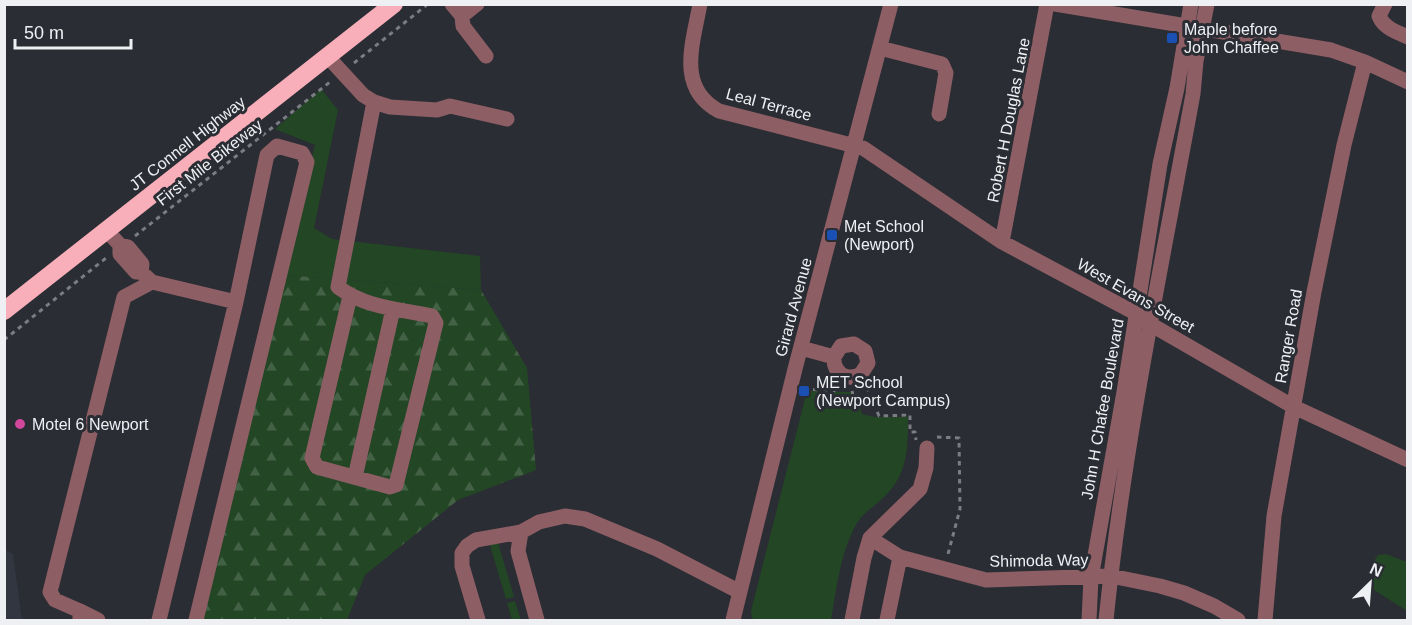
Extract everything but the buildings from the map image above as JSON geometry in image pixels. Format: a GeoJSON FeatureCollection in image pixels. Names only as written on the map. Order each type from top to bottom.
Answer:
{"type":"FeatureCollection","features":[{"type":"Feature","properties":{"kind":"highway","name":"JT Connell Highway"},"geometry":{"type":"LineString","coordinates":[[4,311],[394,4]]}},
{"type":"Feature","properties":{"kind":"street"},"geometry":{"type":"LineString","coordinates":[[477,4],[457,10],[463,26],[486,56]]}},
{"type":"Feature","properties":{"kind":"street","name":"Leal Terrace"},"geometry":{"type":"LineString","coordinates":[[700,4],[691,68],[692,80],[699,95],[708,105],[719,111],[855,145]]}},
{"type":"Feature","properties":{"kind":"street","name":"Girard Avenue"},"geometry":{"type":"LineString","coordinates":[[733,620],[791,385],[891,4]]}},
{"type":"Feature","properties":{"kind":"street","name":"Robert H Douglas Lane"},"geometry":{"type":"LineString","coordinates":[[1002,242],[1047,4]]}},
{"type":"Feature","properties":{"kind":"street"},"geometry":{"type":"LineString","coordinates":[[1055,4],[1325,48],[1365,62],[1407,82]]}},
{"type":"Feature","properties":{"kind":"street","name":"John H Chafee Boulevard"},"geometry":{"type":"LineString","coordinates":[[1089,621],[1090,578],[1137,314],[1160,164],[1177,88],[1191,4]]}},
{"type":"Feature","properties":{"kind":"street","name":"John H Chafee Boulevard"},"geometry":{"type":"LineString","coordinates":[[1106,621],[1150,324],[1193,94],[1196,61],[1207,4]]}},
{"type":"Feature","properties":{"kind":"street"},"geometry":{"type":"LineString","coordinates":[[1385,4],[1379,16],[1382,22],[1393,31],[1407,37]]}},
{"type":"Feature","properties":{"kind":"street"},"geometry":{"type":"LineString","coordinates":[[880,48],[942,64],[946,73],[939,114]]}},
{"type":"Feature","properties":{"kind":"street"},"geometry":{"type":"LineString","coordinates":[[328,57],[363,95],[374,102],[390,107],[437,110],[450,106],[507,119]]}},
{"type":"Feature","properties":{"kind":"street","name":"Ranger Road"},"geometry":{"type":"LineString","coordinates":[[1265,621],[1274,516],[1314,292],[1347,134],[1365,62]]}},
{"type":"Feature","properties":{"kind":"street"},"geometry":{"type":"LineString","coordinates":[[351,296],[312,458],[317,466],[390,487],[396,485],[436,323],[432,316],[371,305],[351,296],[338,286],[374,102]]}},
{"type":"Feature","properties":{"kind":"street","name":"West Evans Street"},"geometry":{"type":"LineString","coordinates":[[855,145],[868,151],[1002,242],[1137,314],[1150,324],[1294,407],[1407,460]]}},
{"type":"Feature","properties":{"kind":"street"},"geometry":{"type":"LineString","coordinates":[[159,621],[236,302],[267,155],[277,146],[302,153],[307,162],[196,621]]}},
{"type":"Feature","properties":{"kind":"street"},"geometry":{"type":"LineString","coordinates":[[107,231],[121,246],[120,254],[136,272],[236,302]]}},
{"type":"Feature","properties":{"kind":"street"},"geometry":{"type":"LineString","coordinates":[[98,621],[80,616],[55,600],[50,592],[124,297],[147,277]]}},
{"type":"Feature","properties":{"kind":"street"},"geometry":{"type":"LineString","coordinates":[[355,477],[393,309]]}},
{"type":"Feature","properties":{"kind":"street"},"geometry":{"type":"LineString","coordinates":[[847,344],[860,346],[865,351],[868,363],[861,374],[852,378],[842,375],[835,368],[834,357],[841,346],[847,344]]}},
{"type":"Feature","properties":{"kind":"street"},"geometry":{"type":"LineString","coordinates":[[801,348],[834,357]]}},
{"type":"Feature","properties":{"kind":"street"},"geometry":{"type":"LineString","coordinates":[[852,621],[870,538],[920,489],[926,468],[927,445]]}},
{"type":"Feature","properties":{"kind":"street"},"geometry":{"type":"LineString","coordinates":[[478,621],[462,566],[462,553],[466,546],[476,540],[520,532],[539,522],[565,516],[585,519],[657,549],[740,592]]}},
{"type":"Feature","properties":{"kind":"street"},"geometry":{"type":"LineString","coordinates":[[520,532],[518,551],[537,621]]}},
{"type":"Feature","properties":{"kind":"street","name":"Shimoda Way"},"geometry":{"type":"LineString","coordinates":[[870,538],[900,557],[986,580],[1111,576],[1160,586],[1214,606],[1238,621]]}},
{"type":"Feature","properties":{"kind":"street"},"geometry":{"type":"LineString","coordinates":[[887,621],[900,557]]}},
{"type":"Feature","properties":{"kind":"path","name":"First Mile Bikeway"},"geometry":{"type":"LineString","coordinates":[[4,340],[428,4]]}},
{"type":"Feature","properties":{"kind":"path"},"geometry":{"type":"LineString","coordinates":[[861,374],[879,416],[910,415],[910,432],[915,432],[916,441],[927,445],[927,437],[959,438],[960,509],[944,570]]}},
{"type":"Feature","properties":{"kind":"path"},"geometry":{"type":"LineString","coordinates":[[791,385],[808,390],[853,391],[855,404],[872,398]]}},
{"type":"Feature","properties":{"kind":"shaded area"},"geometry":{"type":"Polygon","coordinates":[[[5,550],[13,554],[22,620],[5,620],[5,550]]]}},
{"type":"Feature","properties":{"kind":"green space"},"geometry":{"type":"Polygon","coordinates":[[[321,89],[338,110],[314,228],[332,239],[480,256],[481,290],[284,275],[315,145],[275,129],[321,89]]]}},
{"type":"Feature","properties":{"kind":"green space"},"geometry":{"type":"Polygon","coordinates":[[[284,275],[481,290],[527,368],[536,470],[458,500],[365,575],[347,620],[200,620],[284,275]]]}},
{"type":"Feature","properties":{"kind":"green space"},"geometry":{"type":"Polygon","coordinates":[[[807,391],[851,392],[853,405],[859,405],[862,414],[875,417],[908,417],[905,460],[891,489],[863,516],[851,534],[840,570],[831,620],[756,620],[752,618],[751,611],[807,391]]]}},
{"type":"Feature","properties":{"kind":"green space"},"geometry":{"type":"Polygon","coordinates":[[[497,539],[514,597],[506,599],[489,542],[497,539]]]}},
{"type":"Feature","properties":{"kind":"green space"},"geometry":{"type":"Polygon","coordinates":[[[1386,554],[1407,562],[1407,611],[1374,590],[1374,561],[1378,555],[1386,554]]]}},
{"type":"Feature","properties":{"kind":"green space"},"geometry":{"type":"Polygon","coordinates":[[[515,601],[521,620],[512,620],[507,603],[515,601]]]}},
{"type":"Feature","properties":{"kind":"place","name":"Maple before John Chaffee"},"geometry":{"type":"Point","coordinates":[1172,38]}},
{"type":"Feature","properties":{"kind":"place","name":"Met School (Newport)"},"geometry":{"type":"Point","coordinates":[832,235]}},
{"type":"Feature","properties":{"kind":"place","name":"MET School (Newport Campus)"},"geometry":{"type":"Point","coordinates":[804,391]}},
{"type":"Feature","properties":{"kind":"place","name":"Motel 6 Newport"},"geometry":{"type":"Point","coordinates":[20,424]}}]}
